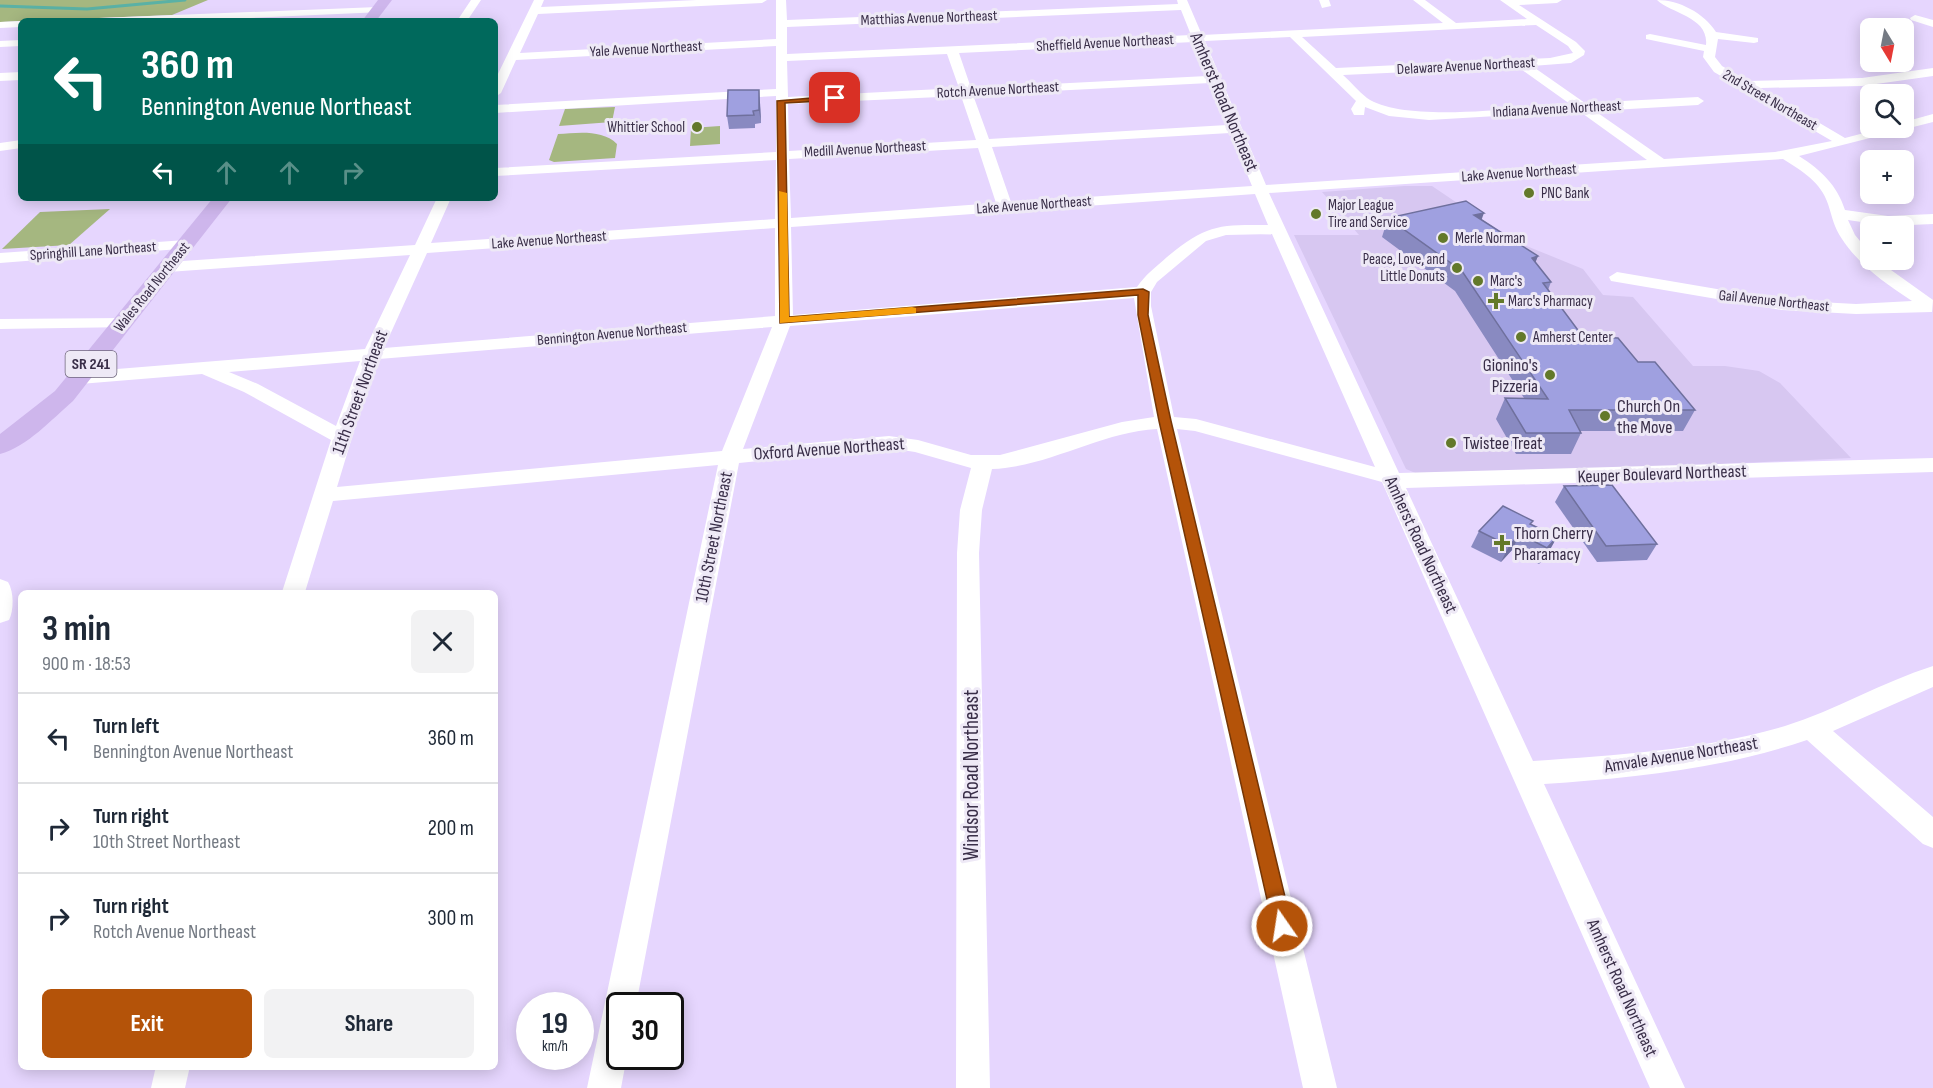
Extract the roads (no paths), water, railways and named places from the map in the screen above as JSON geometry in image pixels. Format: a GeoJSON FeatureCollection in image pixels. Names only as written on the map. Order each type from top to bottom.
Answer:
{"type":"FeatureCollection","features":[{"type":"Feature","properties":{"kind":"main road"},"geometry":{"type":"LineString","coordinates":[[371,18],[382,5]]}},
{"type":"Feature","properties":{"kind":"main road","name":"Wales Road Northeast"},"geometry":{"type":"LineString","coordinates":[[0,446],[46,413],[80,378],[221,201]]}},
{"type":"Feature","properties":{"kind":"street"},"geometry":{"type":"LineString","coordinates":[[254,15],[270,0]]}},
{"type":"Feature","properties":{"kind":"street"},"geometry":{"type":"LineString","coordinates":[[464,18],[476,0]]}},
{"type":"Feature","properties":{"kind":"street"},"geometry":{"type":"LineString","coordinates":[[498,87],[537,6],[762,0]]}},
{"type":"Feature","properties":{"kind":"street","name":"10th Street Northeast"},"geometry":{"type":"LineString","coordinates":[[623,992],[730,456],[784,320],[781,0]]}},
{"type":"Feature","properties":{"kind":"street"},"geometry":{"type":"LineString","coordinates":[[993,0],[1009,37]]}},
{"type":"Feature","properties":{"kind":"street"},"geometry":{"type":"LineString","coordinates":[[1418,0],[1454,26]]}},
{"type":"Feature","properties":{"kind":"street"},"geometry":{"type":"LineString","coordinates":[[1506,1],[1557,0]]}},
{"type":"Feature","properties":{"kind":"street"},"geometry":{"type":"LineString","coordinates":[[1662,0],[1699,21],[1712,35],[1754,40]]}},
{"type":"Feature","properties":{"kind":"street"},"geometry":{"type":"LineString","coordinates":[[1506,1],[1538,22]]}},
{"type":"Feature","properties":{"kind":"street"},"geometry":{"type":"LineString","coordinates":[[172,18],[203,4]]}},
{"type":"Feature","properties":{"kind":"street","name":"Matthias Avenue Northeast"},"geometry":{"type":"LineString","coordinates":[[780,41],[856,16],[927,18],[1183,4]]}},
{"type":"Feature","properties":{"kind":"street","name":"Amherst Road Northeast"},"geometry":{"type":"LineString","coordinates":[[1183,4],[1278,229],[1668,1088]]}},
{"type":"Feature","properties":{"kind":"street"},"geometry":{"type":"LineString","coordinates":[[172,18],[254,15],[382,5]]}},
{"type":"Feature","properties":{"kind":"street"},"geometry":{"type":"LineString","coordinates":[[923,5],[927,18]]}},
{"type":"Feature","properties":{"kind":"street"},"geometry":{"type":"LineString","coordinates":[[1915,18],[1933,24]]}},
{"type":"Feature","properties":{"kind":"street","name":"Sheffield Avenue Northeast"},"geometry":{"type":"LineString","coordinates":[[780,41],[952,50],[1009,37],[1197,38],[1538,22]]}},
{"type":"Feature","properties":{"kind":"street","name":"Delaware Avenue Northeast"},"geometry":{"type":"LineString","coordinates":[[1332,72],[1520,63],[1574,58],[1579,51],[1538,22]]}},
{"type":"Feature","properties":{"kind":"street"},"geometry":{"type":"LineString","coordinates":[[0,25],[18,24]]}},
{"type":"Feature","properties":{"kind":"street"},"geometry":{"type":"LineString","coordinates":[[1292,33],[1363,102]]}},
{"type":"Feature","properties":{"kind":"street","name":"2nd Street Northeast"},"geometry":{"type":"LineString","coordinates":[[1712,35],[1709,57],[1714,66],[1742,85],[1843,142]]}},
{"type":"Feature","properties":{"kind":"street","name":"2nd Street Northeast"},"geometry":{"type":"LineString","coordinates":[[1650,37],[1710,49]]}},
{"type":"Feature","properties":{"kind":"street","name":"Yale Avenue Northeast"},"geometry":{"type":"LineString","coordinates":[[512,57],[780,41]]}},
{"type":"Feature","properties":{"kind":"street"},"geometry":{"type":"LineString","coordinates":[[0,44],[18,44]]}},
{"type":"Feature","properties":{"kind":"street"},"geometry":{"type":"LineString","coordinates":[[952,50],[1005,207]]}},
{"type":"Feature","properties":{"kind":"street"},"geometry":{"type":"LineString","coordinates":[[1520,63],[1660,164]]}},
{"type":"Feature","properties":{"kind":"street"},"geometry":{"type":"LineString","coordinates":[[1742,85],[1862,82],[1933,72]]}},
{"type":"Feature","properties":{"kind":"street"},"geometry":{"type":"LineString","coordinates":[[0,77],[18,76]]}},
{"type":"Feature","properties":{"kind":"street","name":"Rotch Avenue Northeast"},"geometry":{"type":"LineString","coordinates":[[498,109],[1214,79]]}},
{"type":"Feature","properties":{"kind":"street","name":"Indiana Avenue Northeast"},"geometry":{"type":"LineString","coordinates":[[1415,116],[1389,112],[1363,102],[1357,107],[1358,111],[1372,118],[1387,120],[1415,116],[1698,101]]}},
{"type":"Feature","properties":{"kind":"street"},"geometry":{"type":"LineString","coordinates":[[1914,123],[1933,118]]}},
{"type":"Feature","properties":{"kind":"street","name":"Medill Avenue Northeast"},"geometry":{"type":"LineString","coordinates":[[498,172],[1235,129]]}},
{"type":"Feature","properties":{"kind":"street","name":"Lake Avenue Northeast"},"geometry":{"type":"LineString","coordinates":[[168,267],[1261,189],[1660,164],[1787,154],[1860,138]]}},
{"type":"Feature","properties":{"kind":"street"},"geometry":{"type":"LineString","coordinates":[[0,147],[18,144]]}},
{"type":"Feature","properties":{"kind":"street"},"geometry":{"type":"LineString","coordinates":[[1787,154],[1822,180],[1833,195],[1838,214],[1849,238],[1867,258],[1932,306]]}},
{"type":"Feature","properties":{"kind":"street","name":"11th Street Northeast"},"geometry":{"type":"LineString","coordinates":[[294,590],[371,354],[443,201]]}},
{"type":"Feature","properties":{"kind":"street"},"geometry":{"type":"LineString","coordinates":[[1838,214],[1888,221],[1933,219]]}},
{"type":"Feature","properties":{"kind":"street"},"geometry":{"type":"LineString","coordinates":[[1278,229],[1225,230],[1200,237],[1151,279],[1143,292],[1143,315],[1165,421],[1320,1088]]}},
{"type":"Feature","properties":{"kind":"street","name":"Springhill Lane Northeast"},"geometry":{"type":"LineString","coordinates":[[0,258],[186,245]]}},
{"type":"Feature","properties":{"kind":"street","name":"Gail Avenue Northeast"},"geometry":{"type":"LineString","coordinates":[[1617,277],[1782,305],[1856,309],[1932,306]]}},
{"type":"Feature","properties":{"kind":"street","name":"Bennington Avenue Northeast"},"geometry":{"type":"LineString","coordinates":[[80,378],[1143,292]]}},
{"type":"Feature","properties":{"kind":"street"},"geometry":{"type":"LineString","coordinates":[[0,324],[124,323]]}},
{"type":"Feature","properties":{"kind":"street"},"geometry":{"type":"LineString","coordinates":[[203,368],[251,388],[342,438]]}},
{"type":"Feature","properties":{"kind":"street","name":"Oxford Avenue Northeast"},"geometry":{"type":"LineString","coordinates":[[324,495],[730,456],[903,442],[916,444],[960,460],[983,463],[1010,460],[1136,425],[1165,421],[1196,424],[1391,480]]}},
{"type":"Feature","properties":{"kind":"street","name":"Windsor Road Northeast"},"geometry":{"type":"LineString","coordinates":[[973,1088],[968,553],[971,510],[983,463]]}},
{"type":"Feature","properties":{"kind":"street","name":"Keuper Boulevard Northeast"},"geometry":{"type":"LineString","coordinates":[[1391,480],[1420,482],[1493,480],[1933,465]]}},
{"type":"Feature","properties":{"kind":"street"},"geometry":{"type":"LineString","coordinates":[[0,588],[0,614]]}},
{"type":"Feature","properties":{"kind":"street","name":"Amvale Avenue Northeast"},"geometry":{"type":"LineString","coordinates":[[1525,773],[1610,768],[1703,755],[1811,728],[1933,676]]}},
{"type":"Feature","properties":{"kind":"street"},"geometry":{"type":"LineString","coordinates":[[1811,728],[1933,835]]}},
{"type":"Feature","properties":{"kind":"street"},"geometry":{"type":"LineString","coordinates":[[168,1088],[172,1070]]}},
{"type":"Feature","properties":{"kind":"street","name":"10th Street Northeast"},"geometry":{"type":"LineString","coordinates":[[604,1088],[608,1070]]}},
{"type":"Feature","properties":{"kind":"waterway"},"geometry":{"type":"LineString","coordinates":[[0,6],[87,9],[185,0]]}},
{"type":"Feature","properties":{"kind":"place","name":"Whittier School"},"geometry":{"type":"Point","coordinates":[697,127]}},
{"type":"Feature","properties":{"kind":"place","name":"PNC Bank"},"geometry":{"type":"Point","coordinates":[1529,193]}},
{"type":"Feature","properties":{"kind":"place","name":"Major League Tire and Service"},"geometry":{"type":"Point","coordinates":[1316,214]}},
{"type":"Feature","properties":{"kind":"place","name":"Merle Norman"},"geometry":{"type":"Point","coordinates":[1443,238]}},
{"type":"Feature","properties":{"kind":"place","name":"Peace, Love, and Little Donuts"},"geometry":{"type":"Point","coordinates":[1457,268]}},
{"type":"Feature","properties":{"kind":"place","name":"Marc's"},"geometry":{"type":"Point","coordinates":[1478,281]}},
{"type":"Feature","properties":{"kind":"place","name":"Marc's Pharmacy"},"geometry":{"type":"Point","coordinates":[1496,301]}},
{"type":"Feature","properties":{"kind":"place","name":"Amherst Center"},"geometry":{"type":"Point","coordinates":[1521,337]}},
{"type":"Feature","properties":{"kind":"place","name":"Gionino's Pizzeria"},"geometry":{"type":"Point","coordinates":[1550,375]}},
{"type":"Feature","properties":{"kind":"place","name":"Church On the Move"},"geometry":{"type":"Point","coordinates":[1605,416]}},
{"type":"Feature","properties":{"kind":"place","name":"Twistee Treat"},"geometry":{"type":"Point","coordinates":[1451,443]}},
{"type":"Feature","properties":{"kind":"place","name":"Thorn Cherry Pharamacy"},"geometry":{"type":"Point","coordinates":[1502,543]}}]}
